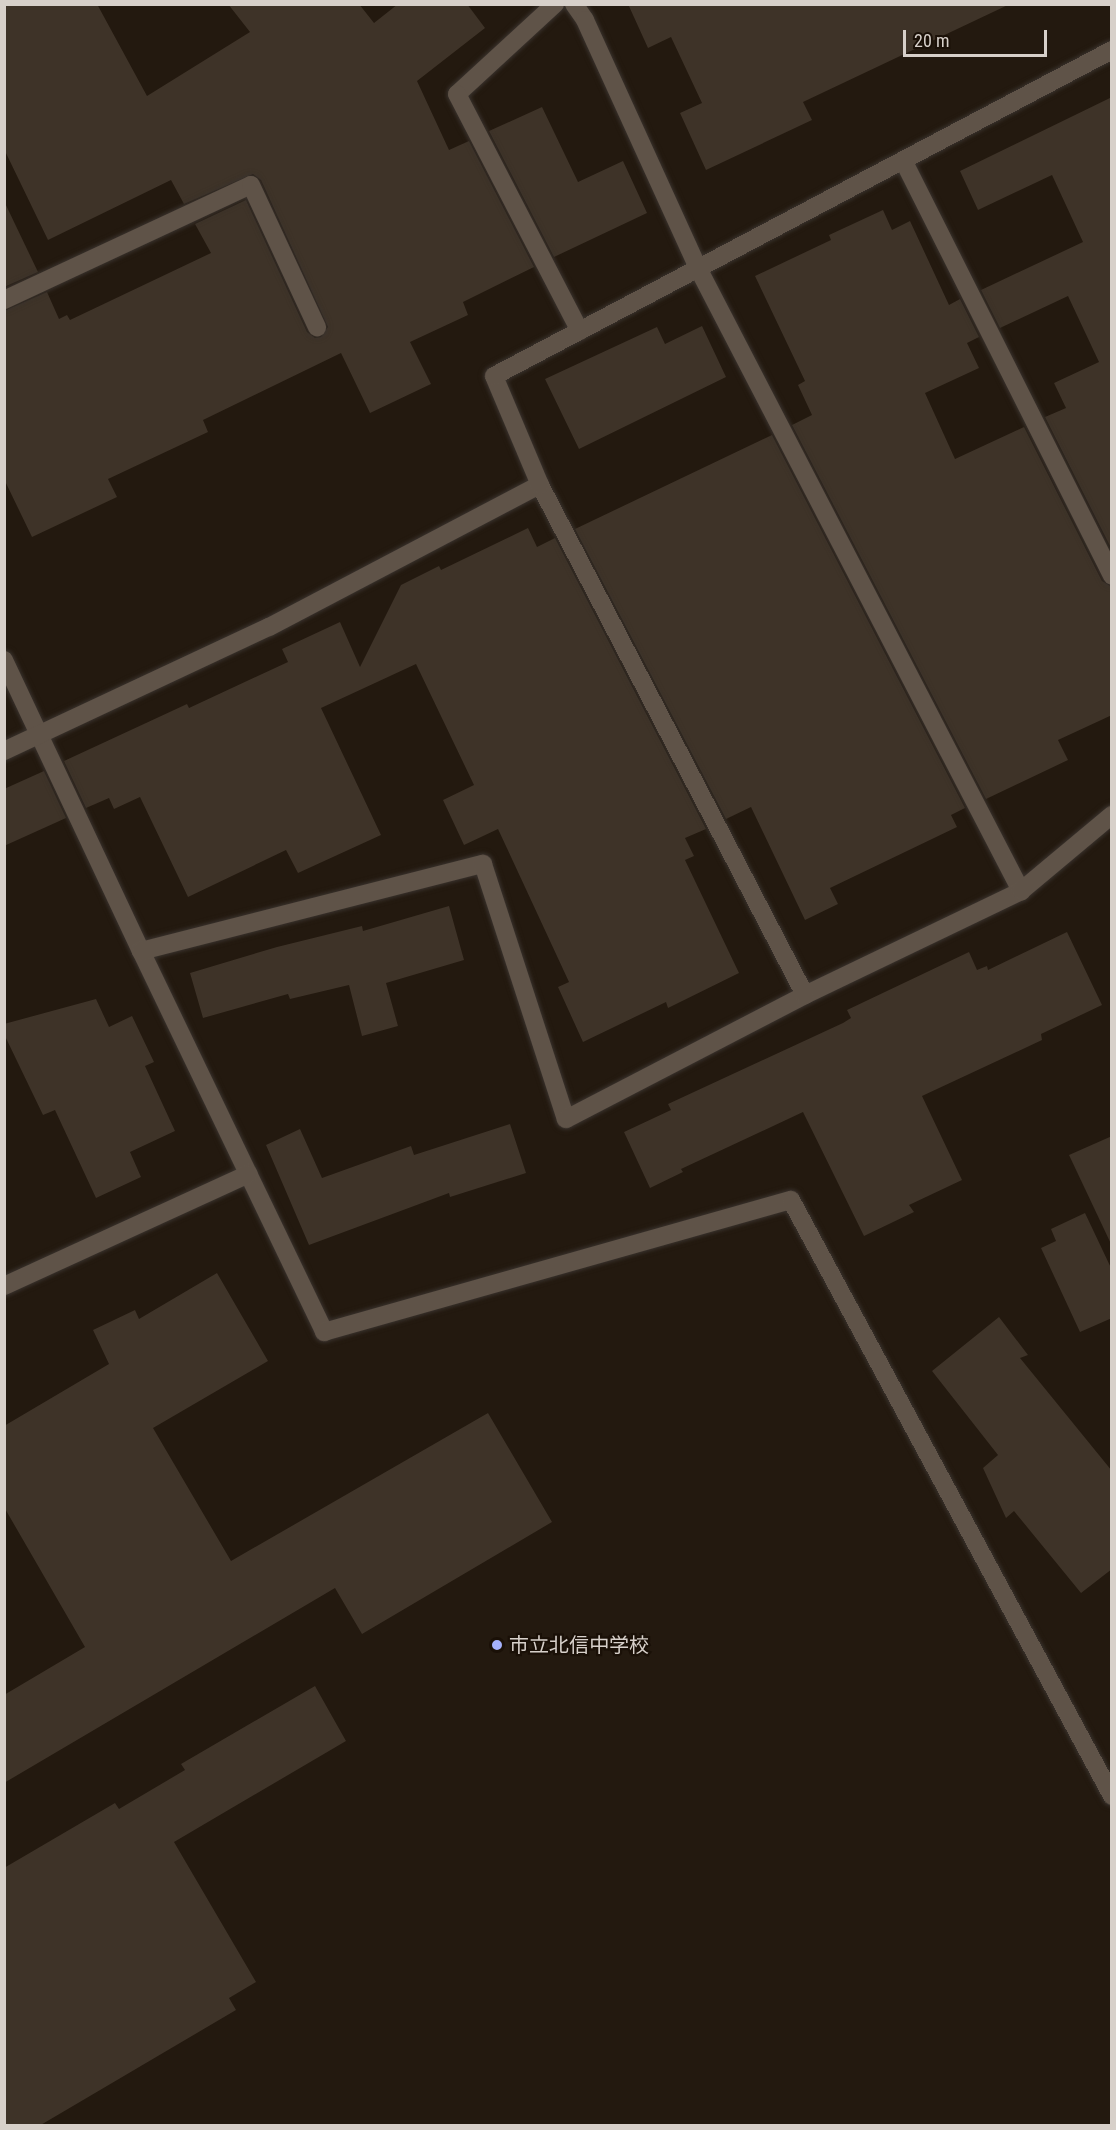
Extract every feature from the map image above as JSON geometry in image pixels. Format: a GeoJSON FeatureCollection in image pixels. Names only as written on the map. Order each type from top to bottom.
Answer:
{"type":"FeatureCollection","features":[{"type":"Feature","properties":{"kind":"street"},"geometry":{"type":"LineString","coordinates":[[555,4],[457,94],[580,331]]}},
{"type":"Feature","properties":{"kind":"street"},"geometry":{"type":"LineString","coordinates":[[574,4],[585,20],[699,270],[1021,891]]}},
{"type":"Feature","properties":{"kind":"street"},"geometry":{"type":"LineString","coordinates":[[805,995],[540,485],[494,376],[904,162],[1112,50]]}},
{"type":"Feature","properties":{"kind":"street"},"geometry":{"type":"LineString","coordinates":[[904,162],[1112,576]]}},
{"type":"Feature","properties":{"kind":"street"},"geometry":{"type":"LineString","coordinates":[[4,300],[251,185],[317,327]]}},
{"type":"Feature","properties":{"kind":"street"},"geometry":{"type":"LineString","coordinates":[[4,751],[269,627],[540,485]]}},
{"type":"Feature","properties":{"kind":"street"},"geometry":{"type":"LineString","coordinates":[[4,660],[324,1332],[791,1200],[1112,1796]]}},
{"type":"Feature","properties":{"kind":"street"},"geometry":{"type":"LineString","coordinates":[[141,951],[483,864],[566,1119],[805,995],[1021,891],[1112,815]]}},
{"type":"Feature","properties":{"kind":"street"},"geometry":{"type":"LineString","coordinates":[[4,1286],[249,1174]]}},
{"type":"Feature","properties":{"kind":"building"},"geometry":{"type":"Polygon","coordinates":[[[4,4],[97,4],[147,96],[250,32],[228,4],[359,4],[374,23],[398,4],[467,4],[485,28],[417,81],[449,150],[469,141],[534,267],[463,302],[468,315],[410,342],[431,384],[370,413],[341,353],[203,420],[208,432],[108,479],[117,497],[32,537],[4,479],[4,311],[47,292],[59,319],[67,315],[70,320],[211,253],[195,224],[246,200],[307,332],[315,338],[321,337],[328,327],[261,180],[253,174],[184,204],[171,180],[48,240],[4,149],[4,4]]]}},
{"type":"Feature","properties":{"kind":"building"},"geometry":{"type":"Polygon","coordinates":[[[628,4],[1010,4],[803,102],[812,120],[706,170],[680,113],[702,103],[671,37],[648,48],[628,4]]]}},
{"type":"Feature","properties":{"kind":"building"},"geometry":{"type":"Polygon","coordinates":[[[1112,97],[1112,550],[1045,417],[1066,408],[1054,383],[1099,362],[1068,296],[1000,328],[981,290],[1083,242],[1052,175],[978,210],[960,171],[1112,97]]]}},
{"type":"Feature","properties":{"kind":"building"},"geometry":{"type":"Polygon","coordinates":[[[542,107],[578,182],[623,161],[647,213],[554,257],[489,131],[542,107]]]}},
{"type":"Feature","properties":{"kind":"building"},"geometry":{"type":"Polygon","coordinates":[[[4,201],[38,272],[4,287],[4,201]]]}},
{"type":"Feature","properties":{"kind":"building"},"geometry":{"type":"Polygon","coordinates":[[[883,210],[892,230],[910,221],[949,305],[960,299],[979,337],[967,343],[979,368],[925,393],[955,459],[1024,427],[1102,581],[1112,587],[1112,715],[1058,740],[1068,760],[986,799],[792,425],[812,415],[798,385],[805,381],[755,276],[831,240],[829,235],[883,210]]]}},
{"type":"Feature","properties":{"kind":"building"},"geometry":{"type":"Polygon","coordinates":[[[702,326],[726,377],[579,449],[545,379],[657,327],[665,344],[702,326]]]}},
{"type":"Feature","properties":{"kind":"building"},"geometry":{"type":"Polygon","coordinates":[[[772,435],[965,808],[951,815],[957,827],[830,888],[838,904],[805,920],[751,807],[726,819],[575,529],[772,435]]]}},
{"type":"Feature","properties":{"kind":"building"},"geometry":{"type":"Polygon","coordinates":[[[528,528],[537,547],[555,538],[706,829],[685,838],[694,856],[685,860],[739,973],[668,1008],[666,1002],[583,1042],[558,987],[569,982],[498,829],[464,845],[443,800],[474,785],[416,664],[321,708],[381,835],[298,873],[286,850],[188,897],[140,797],[114,809],[109,798],[86,808],[64,761],[187,704],[189,708],[288,662],[282,649],[340,622],[360,667],[401,585],[439,566],[441,570],[528,528]]]}},
{"type":"Feature","properties":{"kind":"building"},"geometry":{"type":"Polygon","coordinates":[[[44,771],[66,818],[4,846],[4,789],[44,771]]]}},
{"type":"Feature","properties":{"kind":"building"},"geometry":{"type":"Polygon","coordinates":[[[449,906],[464,960],[386,983],[398,1026],[362,1036],[349,985],[290,999],[288,994],[203,1018],[190,973],[277,947],[362,926],[363,931],[449,906]]]}},
{"type":"Feature","properties":{"kind":"building"},"geometry":{"type":"Polygon","coordinates":[[[1067,932],[1102,1005],[1041,1034],[1042,1040],[922,1096],[962,1180],[909,1205],[914,1212],[864,1236],[803,1112],[681,1169],[683,1172],[650,1188],[624,1132],[671,1110],[668,1104],[843,1023],[851,1018],[847,1010],[969,952],[977,970],[987,966],[988,970],[1067,932]]]}},
{"type":"Feature","properties":{"kind":"building"},"geometry":{"type":"Polygon","coordinates":[[[96,999],[109,1027],[132,1016],[154,1062],[145,1066],[175,1131],[130,1152],[141,1177],[96,1198],[55,1110],[43,1115],[4,1034],[4,1024],[96,999]]]}},
{"type":"Feature","properties":{"kind":"building"},"geometry":{"type":"Polygon","coordinates":[[[510,1124],[526,1173],[450,1197],[449,1193],[309,1245],[266,1145],[300,1129],[322,1178],[411,1146],[414,1155],[510,1124]]]}},
{"type":"Feature","properties":{"kind":"building"},"geometry":{"type":"Polygon","coordinates":[[[1112,1136],[1112,1246],[1069,1155],[1112,1136]]]}},
{"type":"Feature","properties":{"kind":"building"},"geometry":{"type":"Polygon","coordinates":[[[1085,1213],[1112,1270],[1112,1318],[1080,1332],[1041,1248],[1056,1241],[1051,1229],[1085,1213]]]}},
{"type":"Feature","properties":{"kind":"building"},"geometry":{"type":"Polygon","coordinates":[[[217,1273],[268,1361],[153,1428],[231,1561],[488,1413],[552,1522],[362,1634],[335,1588],[4,1783],[4,1695],[85,1647],[4,1507],[4,1426],[109,1364],[93,1330],[135,1310],[139,1319],[217,1273]]]}},
{"type":"Feature","properties":{"kind":"building"},"geometry":{"type":"Polygon","coordinates":[[[999,1317],[1028,1355],[1020,1358],[1112,1471],[1112,1569],[1081,1593],[1014,1511],[1006,1518],[983,1468],[998,1455],[932,1371],[999,1317]]]}},
{"type":"Feature","properties":{"kind":"building"},"geometry":{"type":"Polygon","coordinates":[[[315,1686],[346,1741],[174,1842],[256,1982],[229,1998],[236,2010],[39,2126],[4,2126],[4,1868],[115,1803],[119,1809],[185,1770],[181,1764],[315,1686]]]}},
{"type":"Feature","properties":{"kind":"place","name":"市立北信中学校"},"geometry":{"type":"Point","coordinates":[497,1645]}}]}
